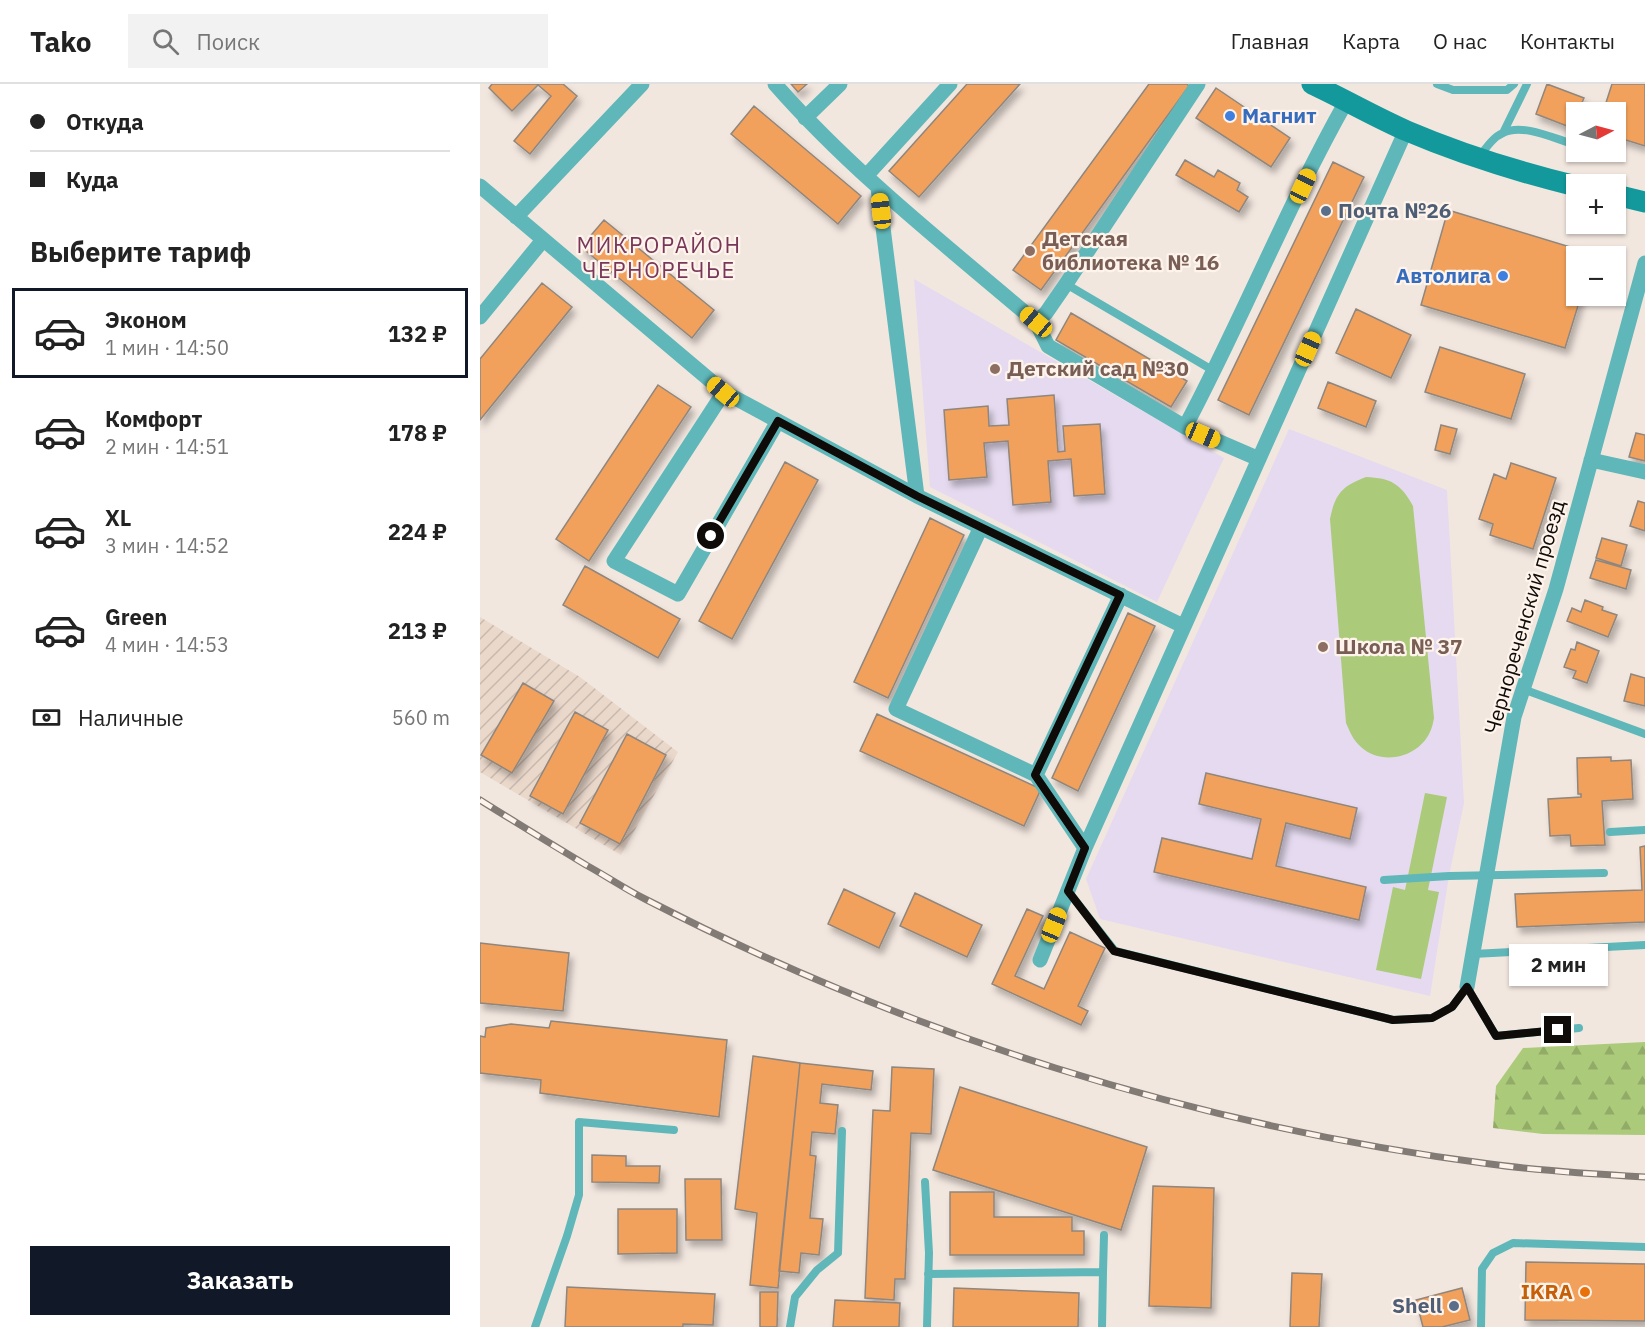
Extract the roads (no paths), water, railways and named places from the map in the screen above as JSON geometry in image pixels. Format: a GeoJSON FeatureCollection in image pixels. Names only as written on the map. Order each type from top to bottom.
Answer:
{"type":"FeatureCollection","features":[{"type":"Feature","properties":{"kind":"main road"},"geometry":{"type":"LineString","coordinates":[[1312,84],[1406,130],[1478,158],[1566,183]]}},
{"type":"Feature","properties":{"kind":"main road"},"geometry":{"type":"LineString","coordinates":[[1626,197],[1645,202]]}},
{"type":"Feature","properties":{"kind":"street"},"geometry":{"type":"LineString","coordinates":[[516,217],[642,84]]}},
{"type":"Feature","properties":{"kind":"street"},"geometry":{"type":"LineString","coordinates":[[775,84],[805,118],[878,188],[1036,322],[1048,346],[1185,427],[1259,459]]}},
{"type":"Feature","properties":{"kind":"street"},"geometry":{"type":"LineString","coordinates":[[805,118],[840,84]]}},
{"type":"Feature","properties":{"kind":"street"},"geometry":{"type":"LineString","coordinates":[[867,175],[950,84]]}},
{"type":"Feature","properties":{"kind":"street"},"geometry":{"type":"LineString","coordinates":[[1036,322],[1046,313],[1066,284],[1198,84]]}},
{"type":"Feature","properties":{"kind":"street"},"geometry":{"type":"LineString","coordinates":[[1185,427],[1214,372],[1322,144],[1347,100]]}},
{"type":"Feature","properties":{"kind":"street"},"geometry":{"type":"LineString","coordinates":[[1040,960],[1085,848],[1406,130]]}},
{"type":"Feature","properties":{"kind":"street"},"geometry":{"type":"LineString","coordinates":[[480,186],[723,392],[917,496],[1184,626]]}},
{"type":"Feature","properties":{"kind":"street"},"geometry":{"type":"LineString","coordinates":[[878,188],[917,496]]}},
{"type":"Feature","properties":{"kind":"street"},"geometry":{"type":"LineString","coordinates":[[480,317],[543,240]]}},
{"type":"Feature","properties":{"kind":"street","name":"Чернореченский проезд"},"geometry":{"type":"LineString","coordinates":[[1467,987],[1514,717],[1556,589],[1645,263]]}},
{"type":"Feature","properties":{"kind":"street"},"geometry":{"type":"LineString","coordinates":[[723,392],[614,561],[678,594],[778,421]]}},
{"type":"Feature","properties":{"kind":"street"},"geometry":{"type":"LineString","coordinates":[[1591,460],[1645,472]]}},
{"type":"Feature","properties":{"kind":"street"},"geometry":{"type":"LineString","coordinates":[[981,526],[896,709],[1035,775],[1085,848]]}},
{"type":"Feature","properties":{"kind":"street"},"geometry":{"type":"LineString","coordinates":[[1035,775],[1120,595]]}},
{"type":"Feature","properties":{"kind":"lane"},"geometry":{"type":"LineString","coordinates":[[1437,84],[1454,90],[1507,90],[1514,84]]}},
{"type":"Feature","properties":{"kind":"lane"},"geometry":{"type":"LineString","coordinates":[[1503,133],[1527,84]]}},
{"type":"Feature","properties":{"kind":"lane"},"geometry":{"type":"LineString","coordinates":[[1478,158],[1492,141],[1503,133],[1520,128],[1566,142]]}},
{"type":"Feature","properties":{"kind":"lane"},"geometry":{"type":"LineString","coordinates":[[1066,284],[1214,372]]}},
{"type":"Feature","properties":{"kind":"lane"},"geometry":{"type":"LineString","coordinates":[[1523,689],[1645,734]]}},
{"type":"Feature","properties":{"kind":"lane"},"geometry":{"type":"LineString","coordinates":[[1610,831],[1645,830]]}},
{"type":"Feature","properties":{"kind":"lane"},"geometry":{"type":"LineString","coordinates":[[1384,880],[1604,873]]}},
{"type":"Feature","properties":{"kind":"lane"},"geometry":{"type":"LineString","coordinates":[[1068,891],[1114,951],[1393,1020],[1432,1018],[1452,1007],[1467,987],[1496,1036],[1579,1028]]}},
{"type":"Feature","properties":{"kind":"lane"},"geometry":{"type":"LineString","coordinates":[[1473,954],[1645,945]]}},
{"type":"Feature","properties":{"kind":"lane"},"geometry":{"type":"LineString","coordinates":[[535,1327],[579,1196],[579,1122],[674,1131]]}},
{"type":"Feature","properties":{"kind":"lane"},"geometry":{"type":"LineString","coordinates":[[790,1327],[795,1297],[817,1270],[838,1253],[842,1131]]}},
{"type":"Feature","properties":{"kind":"lane"},"geometry":{"type":"LineString","coordinates":[[925,1182],[929,1253],[927,1327]]}},
{"type":"Feature","properties":{"kind":"lane"},"geometry":{"type":"LineString","coordinates":[[1102,1327],[1104,1235]]}},
{"type":"Feature","properties":{"kind":"lane"},"geometry":{"type":"LineString","coordinates":[[1481,1327],[1482,1269],[1492,1253],[1513,1244],[1645,1247]]}},
{"type":"Feature","properties":{"kind":"lane"},"geometry":{"type":"LineString","coordinates":[[928,1274],[1104,1272]]}},
{"type":"Feature","properties":{"kind":"railway"},"geometry":{"type":"LineString","coordinates":[[480,800],[630,891],[745,948],[951,1033],[1056,1068],[1163,1099],[1271,1126],[1380,1147],[1509,1166],[1645,1177]]}},
{"type":"Feature","properties":{"kind":"place","name":"Магнит"},"geometry":{"type":"Point","coordinates":[1230,116]}},
{"type":"Feature","properties":{"kind":"place","name":"Почта №26"},"geometry":{"type":"Point","coordinates":[1326,211]}},
{"type":"Feature","properties":{"kind":"place","name":"Детская библиотека № 16"},"geometry":{"type":"Point","coordinates":[1030,251]}},
{"type":"Feature","properties":{"kind":"place","name":"Автолига"},"geometry":{"type":"Point","coordinates":[1503,276]}},
{"type":"Feature","properties":{"kind":"place","name":"Детский сад №30"},"geometry":{"type":"Point","coordinates":[995,369]}},
{"type":"Feature","properties":{"kind":"place","name":"Школа № 37"},"geometry":{"type":"Point","coordinates":[1323,647]}},
{"type":"Feature","properties":{"kind":"place","name":"IKRA"},"geometry":{"type":"Point","coordinates":[1585,1292]}},
{"type":"Feature","properties":{"kind":"place","name":"Shell"},"geometry":{"type":"Point","coordinates":[1454,1306]}},
{"type":"Feature","properties":{"kind":"district","name":"МИКРОРАЙОН ЧЕРНОРЕЧЬЕ"},"geometry":{"type":"Point","coordinates":[659,258]}}]}
